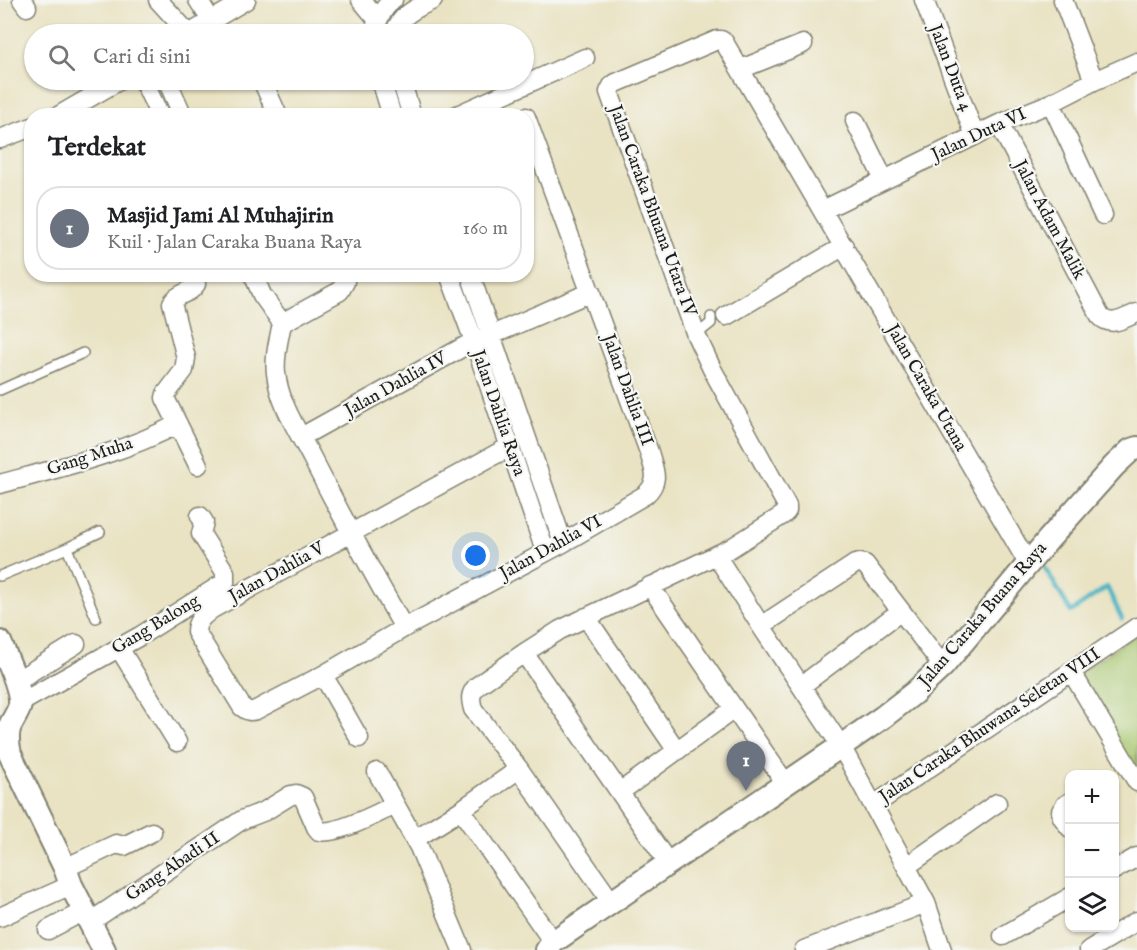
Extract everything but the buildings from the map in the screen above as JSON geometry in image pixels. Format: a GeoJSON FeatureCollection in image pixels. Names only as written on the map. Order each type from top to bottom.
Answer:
{"type":"FeatureCollection","features":[{"type":"Feature","properties":{"kind":"street"},"geometry":{"type":"LineString","coordinates":[[158,0],[180,24]]}},
{"type":"Feature","properties":{"kind":"street"},"geometry":{"type":"LineString","coordinates":[[198,0],[211,20]]}},
{"type":"Feature","properties":{"kind":"street"},"geometry":{"type":"LineString","coordinates":[[205,24],[246,0]]}},
{"type":"Feature","properties":{"kind":"street"},"geometry":{"type":"LineString","coordinates":[[361,0],[373,24]]}},
{"type":"Feature","properties":{"kind":"street"},"geometry":{"type":"LineString","coordinates":[[377,24],[393,0]]}},
{"type":"Feature","properties":{"kind":"street"},"geometry":{"type":"LineString","coordinates":[[399,24],[405,15],[433,0]]}},
{"type":"Feature","properties":{"kind":"street","name":"Jalan Duta 4"},"geometry":{"type":"LineString","coordinates":[[924,0],[975,136]]}},
{"type":"Feature","properties":{"kind":"street"},"geometry":{"type":"LineString","coordinates":[[1063,0],[1094,81]]}},
{"type":"Feature","properties":{"kind":"street","name":"Jalan Caraka Bhuana Utara IV"},"geometry":{"type":"LineString","coordinates":[[519,769],[473,709],[471,693],[477,686],[524,652],[560,630],[731,548],[787,512],[787,506],[712,369],[696,335],[609,92],[612,86],[721,40],[741,69],[823,210]]}},
{"type":"Feature","properties":{"kind":"street"},"geometry":{"type":"LineString","coordinates":[[741,69],[803,44]]}},
{"type":"Feature","properties":{"kind":"street"},"geometry":{"type":"LineString","coordinates":[[534,80],[585,58]]}},
{"type":"Feature","properties":{"kind":"street","name":"Jalan Duta VI"},"geometry":{"type":"LineString","coordinates":[[823,210],[999,124],[1051,103],[1137,62]]}},
{"type":"Feature","properties":{"kind":"street"},"geometry":{"type":"LineString","coordinates":[[72,108],[103,90]]}},
{"type":"Feature","properties":{"kind":"street"},"geometry":{"type":"LineString","coordinates":[[148,90],[156,108]]}},
{"type":"Feature","properties":{"kind":"street"},"geometry":{"type":"LineString","coordinates":[[171,90],[179,108]]}},
{"type":"Feature","properties":{"kind":"street"},"geometry":{"type":"LineString","coordinates":[[266,90],[274,108]]}},
{"type":"Feature","properties":{"kind":"street"},"geometry":{"type":"LineString","coordinates":[[384,90],[390,108]]}},
{"type":"Feature","properties":{"kind":"street"},"geometry":{"type":"LineString","coordinates":[[404,90],[410,108]]}},
{"type":"Feature","properties":{"kind":"street"},"geometry":{"type":"LineString","coordinates":[[472,108],[512,90]]}},
{"type":"Feature","properties":{"kind":"street","name":"Jalan Dahlia III"},"geometry":{"type":"LineString","coordinates":[[517,90],[523,108]]}},
{"type":"Feature","properties":{"kind":"street"},"geometry":{"type":"LineString","coordinates":[[1051,103],[1103,215]]}},
{"type":"Feature","properties":{"kind":"street"},"geometry":{"type":"LineString","coordinates":[[855,121],[885,180]]}},
{"type":"Feature","properties":{"kind":"street","name":"Jalan Adam Malik"},"geometry":{"type":"LineString","coordinates":[[999,124],[1100,316],[1109,322],[1117,322],[1137,313]]}},
{"type":"Feature","properties":{"kind":"street"},"geometry":{"type":"LineString","coordinates":[[0,139],[24,130]]}},
{"type":"Feature","properties":{"kind":"street","name":"Jalan Dahlia III"},"geometry":{"type":"LineString","coordinates":[[534,138],[651,460],[656,481],[652,489]]}},
{"type":"Feature","properties":{"kind":"street","name":"Jalan Caraka Utana"},"geometry":{"type":"LineString","coordinates":[[823,210],[843,246],[1038,554]]}},
{"type":"Feature","properties":{"kind":"street"},"geometry":{"type":"LineString","coordinates":[[718,316],[843,246]]}},
{"type":"Feature","properties":{"kind":"street"},"geometry":{"type":"LineString","coordinates":[[195,282],[194,288],[179,294],[172,303],[186,358],[184,370],[165,398],[198,465]]}},
{"type":"Feature","properties":{"kind":"street"},"geometry":{"type":"LineString","coordinates":[[256,282],[262,295],[282,323],[277,350],[276,374],[280,393],[350,533],[404,628]]}},
{"type":"Feature","properties":{"kind":"street"},"geometry":{"type":"LineString","coordinates":[[282,323],[340,291],[343,282]]}},
{"type":"Feature","properties":{"kind":"street","name":"Jalan Dahlia Raya"},"geometry":{"type":"LineString","coordinates":[[452,282],[545,551]]}},
{"type":"Feature","properties":{"kind":"street","name":"Jalan Dahlia Raya"},"geometry":{"type":"LineString","coordinates":[[473,282],[563,543]]}},
{"type":"Feature","properties":{"kind":"street"},"geometry":{"type":"LineString","coordinates":[[492,335],[591,292]]}},
{"type":"Feature","properties":{"kind":"street","name":"Jalan Dahlia IV"},"geometry":{"type":"LineString","coordinates":[[301,437],[474,342],[492,335]]}},
{"type":"Feature","properties":{"kind":"street","name":"Gang Muha"},"geometry":{"type":"LineString","coordinates":[[0,484],[106,454],[178,424]]}},
{"type":"Feature","properties":{"kind":"street"},"geometry":{"type":"LineString","coordinates":[[350,533],[509,447]]}},
{"type":"Feature","properties":{"kind":"street","name":"Jalan Caraka Buana Raya"},"geometry":{"type":"LineString","coordinates":[[550,946],[883,717],[914,693],[943,666],[1114,466],[1131,450],[1137,448]]}},
{"type":"Feature","properties":{"kind":"street","name":"Jalan Dahlia VI"},"geometry":{"type":"LineString","coordinates":[[242,707],[251,712],[323,675],[404,628],[563,543],[652,489]]}},
{"type":"Feature","properties":{"kind":"street","name":"Gang Balong"},"geometry":{"type":"LineString","coordinates":[[20,703],[119,648],[225,582],[225,572],[201,534],[204,522],[200,516]]}},
{"type":"Feature","properties":{"kind":"street","name":"Jalan Dahlia V"},"geometry":{"type":"LineString","coordinates":[[242,707],[196,632],[196,626],[212,609],[350,533]]}},
{"type":"Feature","properties":{"kind":"street"},"geometry":{"type":"LineString","coordinates":[[716,555],[841,746],[926,903],[942,950]]}},
{"type":"Feature","properties":{"kind":"street"},"geometry":{"type":"LineString","coordinates":[[761,626],[855,564],[865,564],[943,666]]}},
{"type":"Feature","properties":{"kind":"street"},"geometry":{"type":"LineString","coordinates":[[650,586],[786,784]]}},
{"type":"Feature","properties":{"kind":"street"},"geometry":{"type":"LineString","coordinates":[[801,686],[901,612]]}},
{"type":"Feature","properties":{"kind":"street"},"geometry":{"type":"LineString","coordinates":[[586,617],[677,751]]}},
{"type":"Feature","properties":{"kind":"street","name":"Jalan Caraka Bhuwana Seletan VIII"},"geometry":{"type":"LineString","coordinates":[[874,805],[1137,627]]}},
{"type":"Feature","properties":{"kind":"street"},"geometry":{"type":"LineString","coordinates":[[16,681],[76,644]]}},
{"type":"Feature","properties":{"kind":"street"},"geometry":{"type":"LineString","coordinates":[[119,648],[177,742]]}},
{"type":"Feature","properties":{"kind":"street"},"geometry":{"type":"LineString","coordinates":[[2,652],[16,681],[20,703],[16,714],[4,727],[7,742],[5,757],[104,950]]}},
{"type":"Feature","properties":{"kind":"street"},"geometry":{"type":"LineString","coordinates":[[524,652],[669,864]]}},
{"type":"Feature","properties":{"kind":"street"},"geometry":{"type":"LineString","coordinates":[[1071,671],[1126,774]]}},
{"type":"Feature","properties":{"kind":"street"},"geometry":{"type":"LineString","coordinates":[[323,675],[358,738]]}},
{"type":"Feature","properties":{"kind":"street"},"geometry":{"type":"LineString","coordinates":[[620,792],[734,709]]}},
{"type":"Feature","properties":{"kind":"street"},"geometry":{"type":"LineString","coordinates":[[415,839],[519,769],[612,903]]}},
{"type":"Feature","properties":{"kind":"street"},"geometry":{"type":"LineString","coordinates":[[377,772],[415,839],[462,950]]}},
{"type":"Feature","properties":{"kind":"street","name":"Gang Abadi II"},"geometry":{"type":"LineString","coordinates":[[48,930],[87,916],[242,820],[291,795],[303,797],[316,827],[319,831],[325,832],[350,825],[395,805]]}},
{"type":"Feature","properties":{"kind":"street"},"geometry":{"type":"LineString","coordinates":[[907,867],[997,803]]}},
{"type":"Feature","properties":{"kind":"street"},"geometry":{"type":"LineString","coordinates":[[1065,805],[1061,811],[1065,821]]}},
{"type":"Feature","properties":{"kind":"street"},"geometry":{"type":"LineString","coordinates":[[461,810],[550,946]]}},
{"type":"Feature","properties":{"kind":"street"},"geometry":{"type":"LineString","coordinates":[[0,917],[68,877],[116,844],[124,846],[152,832]]}},
{"type":"Feature","properties":{"kind":"street"},"geometry":{"type":"LineString","coordinates":[[1119,867],[1137,857]]}},
{"type":"Feature","properties":{"kind":"street"},"geometry":{"type":"LineString","coordinates":[[1003,936],[1065,900]]}},
{"type":"Feature","properties":{"kind":"street"},"geometry":{"type":"LineString","coordinates":[[804,950],[926,903]]}},
{"type":"Feature","properties":{"kind":"street"},"geometry":{"type":"LineString","coordinates":[[1089,950],[1137,921]]}},
{"type":"Feature","properties":{"kind":"lane"},"geometry":{"type":"LineString","coordinates":[[696,335],[718,316]]}},
{"type":"Feature","properties":{"kind":"lane"},"geometry":{"type":"LineString","coordinates":[[0,390],[83,353]]}},
{"type":"Feature","properties":{"kind":"lane"},"geometry":{"type":"LineString","coordinates":[[0,576],[100,532]]}},
{"type":"Feature","properties":{"kind":"lane"},"geometry":{"type":"LineString","coordinates":[[67,548],[96,618]]}},
{"type":"Feature","properties":{"kind":"green space"},"geometry":{"type":"Polygon","coordinates":[[[1137,634],[1137,782],[1074,676],[1137,634]]]}},
{"type":"Feature","properties":{"kind":"waterway"},"geometry":{"type":"LineString","coordinates":[[1044,566],[1071,612],[1107,587],[1122,619]]}},
{"type":"Feature","properties":{"kind":"place","name":"Masjid Jami Al Muhajirin"},"geometry":{"type":"Point","coordinates":[746,791]}}]}
